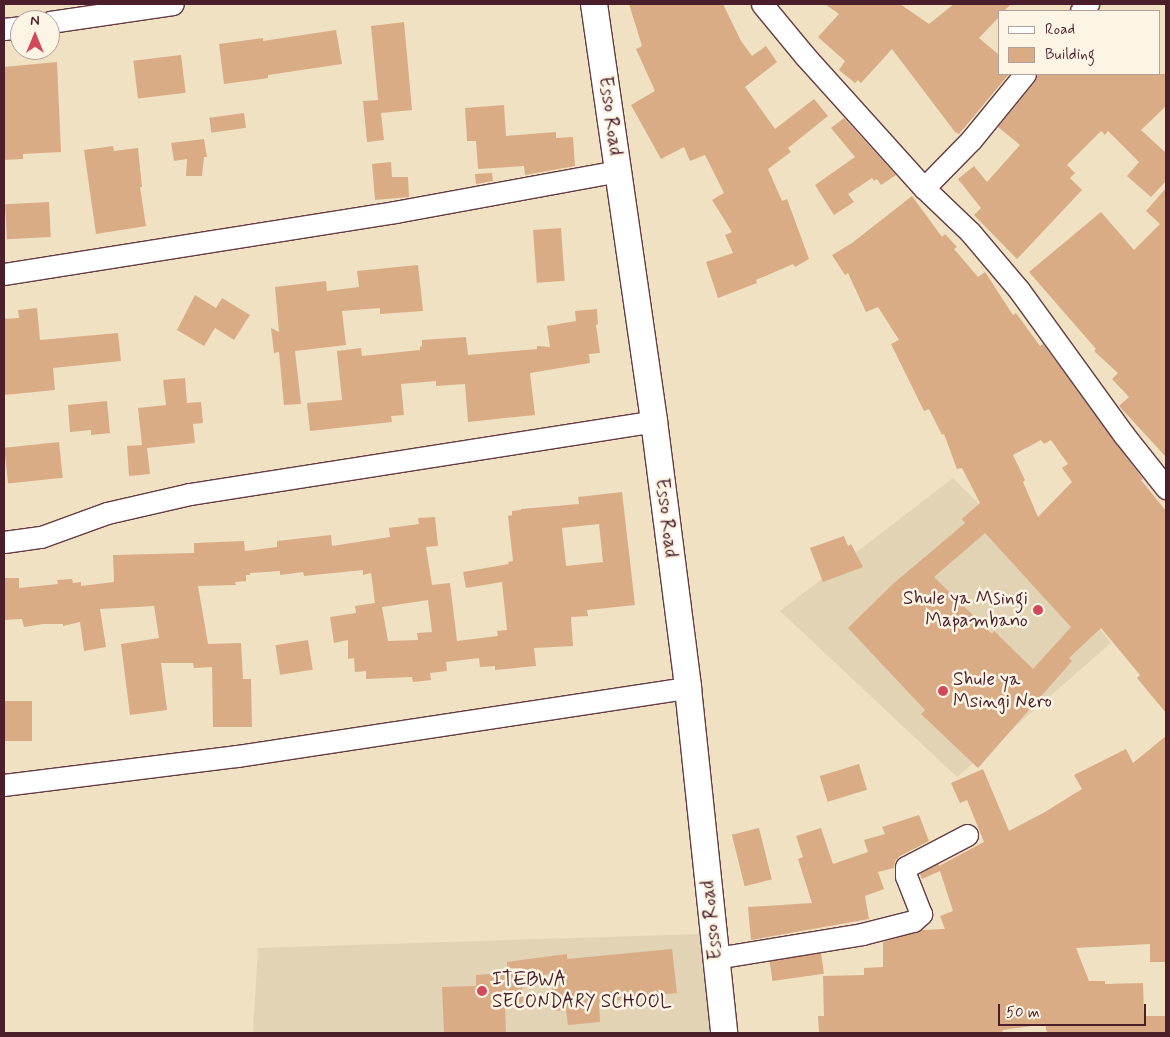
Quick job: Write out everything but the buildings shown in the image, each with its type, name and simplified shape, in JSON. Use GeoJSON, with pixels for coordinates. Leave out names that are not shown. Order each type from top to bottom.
{"type":"FeatureCollection","features":[{"type":"Feature","properties":{"kind":"street"},"geometry":{"type":"LineString","coordinates":[[60,21],[173,4]]}},
{"type":"Feature","properties":{"kind":"street","name":"Esso Road"},"geometry":{"type":"LineString","coordinates":[[594,4],[654,420],[688,688],[724,1033]]}},
{"type":"Feature","properties":{"kind":"street"},"geometry":{"type":"LineString","coordinates":[[762,4],[805,56],[924,188],[970,232],[1019,290],[1124,435],[1166,488]]}},
{"type":"Feature","properties":{"kind":"street"},"geometry":{"type":"LineString","coordinates":[[924,188],[971,140],[1024,75]]}},
{"type":"Feature","properties":{"kind":"street"},"geometry":{"type":"LineString","coordinates":[[4,274],[385,213],[618,171]]}},
{"type":"Feature","properties":{"kind":"street"},"geometry":{"type":"LineString","coordinates":[[4,542],[41,537],[107,513],[190,494],[654,420]]}},
{"type":"Feature","properties":{"kind":"street"},"geometry":{"type":"LineString","coordinates":[[4,785],[237,756],[688,688]]}},
{"type":"Feature","properties":{"kind":"street"},"geometry":{"type":"LineString","coordinates":[[716,958],[862,934],[913,921],[921,914],[906,876],[906,867],[967,835]]}},
{"type":"Feature","properties":{"kind":"shaded area"},"geometry":{"type":"Polygon","coordinates":[[[953,478],[1085,610],[1111,643],[957,777],[780,611],[953,478]]]}},
{"type":"Feature","properties":{"kind":"shaded area","name":"ITEBWA SECONDARY SCHOOL"},"geometry":{"type":"Polygon","coordinates":[[[702,934],[712,1033],[253,1033],[258,948],[702,934]]]}},
{"type":"Feature","properties":{"kind":"place","name":"Shule ya Msingi Mapambano"},"geometry":{"type":"Point","coordinates":[1038,610]}},
{"type":"Feature","properties":{"kind":"place","name":"Shule ya Msingi Nero"},"geometry":{"type":"Point","coordinates":[943,691]}},
{"type":"Feature","properties":{"kind":"place","name":"ITEBWA SECONDARY SCHOOL"},"geometry":{"type":"Point","coordinates":[482,991]}}]}
